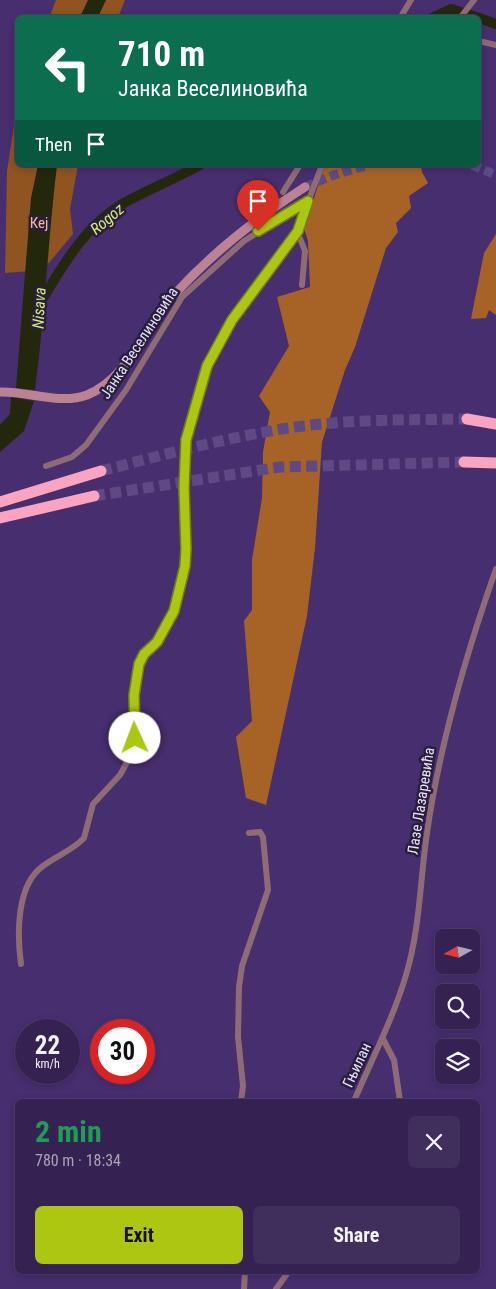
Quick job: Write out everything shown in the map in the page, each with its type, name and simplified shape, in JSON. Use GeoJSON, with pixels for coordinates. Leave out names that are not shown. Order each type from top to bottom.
{"type":"FeatureCollection","features":[{"type":"Feature","properties":{"kind":"highway"},"geometry":{"type":"LineString","coordinates":[[467,420],[496,424]]}},
{"type":"Feature","properties":{"kind":"highway"},"geometry":{"type":"LineString","coordinates":[[464,462],[496,463]]}},
{"type":"Feature","properties":{"kind":"highway"},"geometry":{"type":"LineString","coordinates":[[0,502],[102,471]]}},
{"type":"Feature","properties":{"kind":"highway"},"geometry":{"type":"LineString","coordinates":[[0,518],[94,496]]}},
{"type":"Feature","properties":{"kind":"main road"},"geometry":{"type":"LineString","coordinates":[[0,392],[56,398],[86,395],[108,382],[128,360],[160,311],[184,284],[234,240],[305,187]]}},
{"type":"Feature","properties":{"kind":"street"},"geometry":{"type":"LineString","coordinates":[[402,15],[411,0]]}},
{"type":"Feature","properties":{"kind":"street"},"geometry":{"type":"LineString","coordinates":[[463,15],[472,3]]}},
{"type":"Feature","properties":{"kind":"street"},"geometry":{"type":"LineString","coordinates":[[481,42],[496,45]]}},
{"type":"Feature","properties":{"kind":"street"},"geometry":{"type":"LineString","coordinates":[[283,192],[299,167]]}},
{"type":"Feature","properties":{"kind":"street"},"geometry":{"type":"LineString","coordinates":[[21,964],[19,923],[22,903],[31,879],[41,867],[84,838],[93,804],[120,774],[132,751],[135,738],[134,695],[139,664],[144,654],[157,642],[174,611],[185,566],[184,488],[186,440],[210,359],[232,320],[298,231],[321,167]]}},
{"type":"Feature","properties":{"kind":"street","name":"Јанка Веселиновића"},"geometry":{"type":"LineString","coordinates":[[46,466],[72,457],[86,446],[126,390],[182,297],[244,241],[308,201]]}},
{"type":"Feature","properties":{"kind":"street"},"geometry":{"type":"LineString","coordinates":[[298,231],[305,251],[302,285]]}},
{"type":"Feature","properties":{"kind":"street","name":"Лазе Лазаревића"},"geometry":{"type":"LineString","coordinates":[[383,1039],[404,983],[414,944],[426,834],[444,737],[496,568]]}},
{"type":"Feature","properties":{"kind":"street"},"geometry":{"type":"LineString","coordinates":[[241,1099],[243,1086],[238,1037],[239,987],[242,966],[268,890],[263,837],[260,832],[249,833]]}},
{"type":"Feature","properties":{"kind":"street"},"geometry":{"type":"LineString","coordinates":[[383,1039],[394,1060],[400,1099]]}},
{"type":"Feature","properties":{"kind":"street","name":"Гњилан"},"geometry":{"type":"LineString","coordinates":[[355,1099],[383,1039]]}},
{"type":"Feature","properties":{"kind":"street"},"geometry":{"type":"LineString","coordinates":[[244,1289],[245,1274]]}},
{"type":"Feature","properties":{"kind":"street"},"geometry":{"type":"LineString","coordinates":[[276,1289],[287,1274]]}},
{"type":"Feature","properties":{"kind":"green space"},"geometry":{"type":"Polygon","coordinates":[[[56,0],[125,0],[119,15],[50,15],[56,0]]]}},
{"type":"Feature","properties":{"kind":"green space","name":"Кеј"},"geometry":{"type":"Polygon","coordinates":[[[15,119],[15,167],[78,167],[70,209],[73,234],[43,270],[5,273],[7,171],[15,119]]]}},
{"type":"Feature","properties":{"kind":"shaded area"},"geometry":{"type":"Polygon","coordinates":[[[324,167],[421,167],[428,183],[409,196],[411,208],[396,223],[398,232],[386,248],[355,347],[345,370],[322,442],[315,548],[307,616],[266,805],[246,798],[236,737],[252,721],[244,621],[252,610],[252,560],[262,498],[263,452],[270,412],[259,396],[289,346],[277,297],[310,287],[308,241],[304,228],[324,167]]]}},
{"type":"Feature","properties":{"kind":"shaded area"},"geometry":{"type":"Polygon","coordinates":[[[496,234],[496,315],[489,310],[486,318],[471,319],[484,253],[496,234]]]}},
{"type":"Feature","properties":{"kind":"water"},"geometry":{"type":"Polygon","coordinates":[[[88,0],[106,0],[99,15],[81,15],[88,0]]]}},
{"type":"Feature","properties":{"kind":"water","name":"Nisava"},"geometry":{"type":"Polygon","coordinates":[[[38,167],[57,167],[35,390],[16,388],[31,198],[38,167]]]}},
{"type":"Feature","properties":{"kind":"water"},"geometry":{"type":"Polygon","coordinates":[[[11,397],[34,401],[24,431],[0,452],[0,425],[10,414],[11,397]]]}},
{"type":"Feature","properties":{"kind":"waterway","name":"Rogoz"},"geometry":{"type":"LineString","coordinates":[[438,15],[451,9],[470,15]]}},
{"type":"Feature","properties":{"kind":"waterway","name":"Rogoz"},"geometry":{"type":"LineString","coordinates":[[481,19],[496,24]]}},
{"type":"Feature","properties":{"kind":"waterway","name":"Rogoz"},"geometry":{"type":"LineString","coordinates":[[40,303],[75,249],[108,213],[122,204],[196,167]]}},
{"type":"Feature","properties":{"kind":"tunnel"},"geometry":{"type":"LineString","coordinates":[[305,187],[334,175],[362,167]]}},
{"type":"Feature","properties":{"kind":"tunnel"},"geometry":{"type":"LineString","coordinates":[[477,167],[496,175]]}},
{"type":"Feature","properties":{"kind":"tunnel"},"geometry":{"type":"LineString","coordinates":[[101,471],[210,443],[299,426],[371,421],[467,419]]}},
{"type":"Feature","properties":{"kind":"tunnel"},"geometry":{"type":"LineString","coordinates":[[94,496],[280,467],[464,462]]}},
{"type":"Feature","properties":{"kind":"route"},"geometry":{"type":"LineString","coordinates":[[135,738],[134,695],[139,664],[144,654],[157,642],[174,611],[185,566],[184,465],[186,440],[207,366],[232,320],[298,231],[308,201],[258,231]]}}]}
